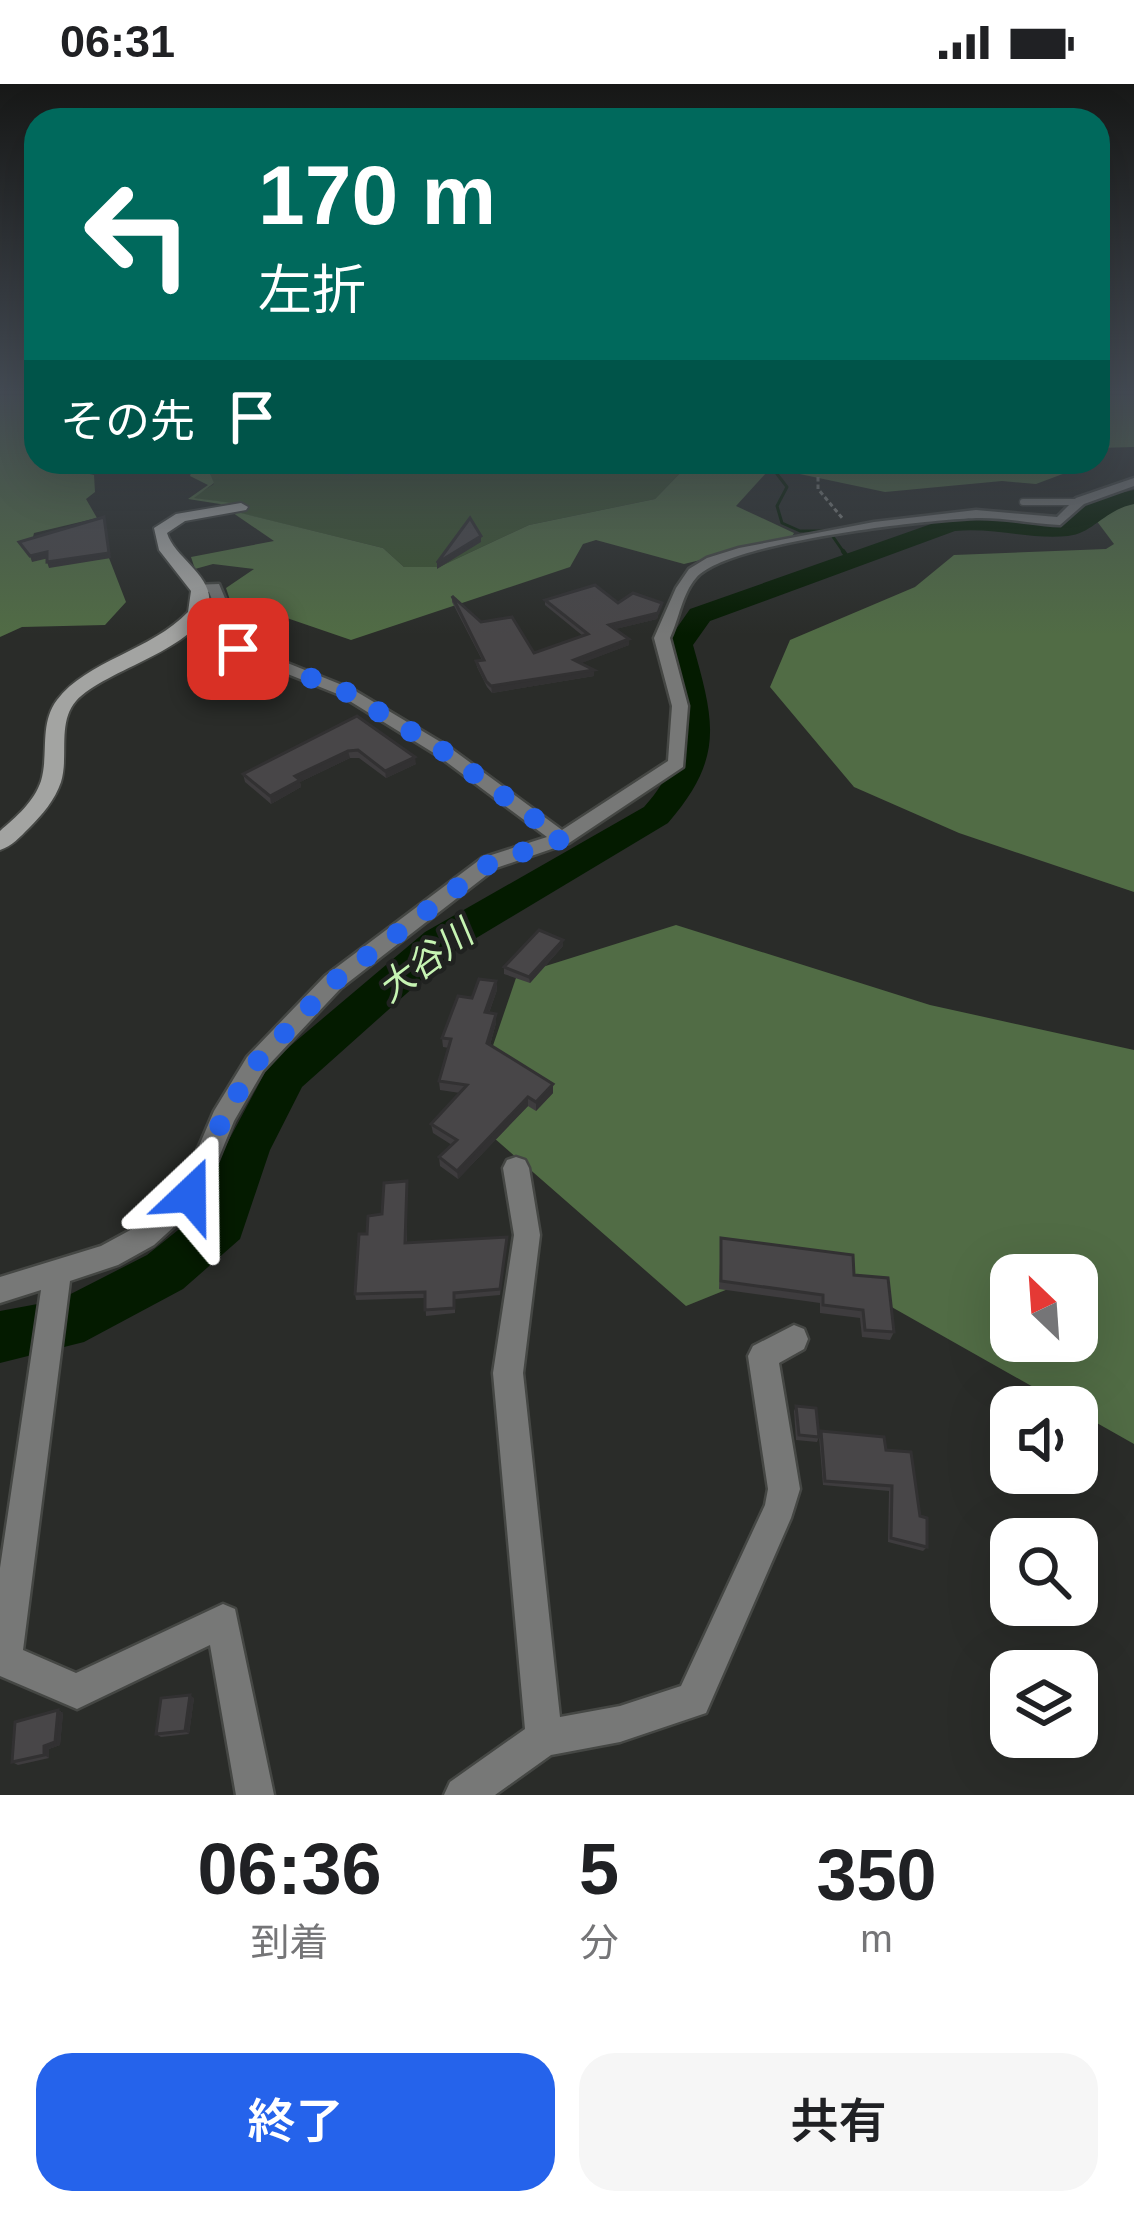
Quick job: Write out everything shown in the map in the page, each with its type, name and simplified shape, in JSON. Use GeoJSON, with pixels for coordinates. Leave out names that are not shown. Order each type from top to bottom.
{"type":"FeatureCollection","features":[{"type":"Feature","properties":{"kind":"street"},"geometry":{"type":"LineString","coordinates":[[0,1290],[57,1283],[145,1236],[190,1195],[223,1118],[255,1064],[333,982],[478,871],[562,839],[677,763],[680,706],[662,638],[674,619],[676,599],[697,568],[847,530],[976,514],[1060,521],[1079,502],[1134,482]]}},
{"type":"Feature","properties":{"kind":"street"},"geometry":{"type":"LineString","coordinates":[[0,843],[26,818],[52,781],[55,719],[70,696],[183,628],[198,609],[197,588],[160,542],[159,531],[196,512],[242,507]]}},
{"type":"Feature","properties":{"kind":"street"},"geometry":{"type":"LineString","coordinates":[[197,588],[214,587],[238,649],[346,692],[443,751],[562,839]]}},
{"type":"Feature","properties":{"kind":"street"},"geometry":{"type":"LineString","coordinates":[[516,1168],[527,1234],[508,1373],[544,1738]]}},
{"type":"Feature","properties":{"kind":"street"},"geometry":{"type":"LineString","coordinates":[[57,1283],[4,1660],[77,1690],[223,1622],[255,1795]]}},
{"type":"Feature","properties":{"kind":"street"},"geometry":{"type":"LineString","coordinates":[[463,1795],[544,1738],[620,1724],[693,1700],[780,1507],[784,1489],[763,1356],[794,1339]]}},
{"type":"Feature","properties":{"kind":"lane"},"geometry":{"type":"LineString","coordinates":[[1023,502],[1079,502]]}},
{"type":"Feature","properties":{"kind":"path"},"geometry":{"type":"LineString","coordinates":[[818,475],[818,489],[847,530]]}},
{"type":"Feature","properties":{"kind":"green space"},"geometry":{"type":"Polygon","coordinates":[[[0,475],[94,475],[95,492],[86,499],[97,518],[34,533],[29,553],[109,558],[126,602],[105,625],[22,627],[0,637],[0,475]]]}},
{"type":"Feature","properties":{"kind":"green space"},"geometry":{"type":"Polygon","coordinates":[[[210,475],[679,475],[655,499],[529,525],[439,567],[404,567],[383,548],[231,511],[239,504],[192,498],[214,484],[210,475]]]}},
{"type":"Feature","properties":{"kind":"green space"},"geometry":{"type":"Polygon","coordinates":[[[211,475],[214,483],[194,498],[241,504],[233,511],[383,548],[404,567],[439,567],[529,525],[655,499],[679,475],[764,475],[736,506],[794,533],[791,538],[684,564],[596,540],[583,544],[570,567],[351,640],[281,616],[239,627],[226,588],[254,569],[213,564],[195,569],[191,557],[274,541],[220,504],[188,499],[208,485],[190,476],[211,475]]]}},
{"type":"Feature","properties":{"kind":"green space"},"geometry":{"type":"Polygon","coordinates":[[[804,475],[1060,475],[1036,484],[1002,481],[885,492],[804,475]]]}},
{"type":"Feature","properties":{"kind":"green space"},"geometry":{"type":"Polygon","coordinates":[[[1134,500],[1134,892],[959,833],[854,787],[770,687],[790,640],[915,587],[954,555],[1106,549],[1114,544],[1096,520],[1111,504],[1134,500]]]}},
{"type":"Feature","properties":{"kind":"green space"},"geometry":{"type":"Polygon","coordinates":[[[676,925],[930,1005],[1134,1050],[1134,1444],[1098,1424],[1098,1386],[1031,1386],[805,1258],[686,1306],[469,1116],[517,975],[676,925]]]}},
{"type":"Feature","properties":{"kind":"building"},"geometry":{"type":"Polygon","coordinates":[[[104,517],[109,553],[47,562],[47,552],[30,556],[19,542],[104,517]]]}},
{"type":"Feature","properties":{"kind":"building"},"geometry":{"type":"Polygon","coordinates":[[[470,518],[481,536],[437,563],[470,518]]]}},
{"type":"Feature","properties":{"kind":"building"},"geometry":{"type":"Polygon","coordinates":[[[595,585],[618,603],[633,593],[662,603],[658,613],[609,625],[629,639],[574,660],[594,670],[491,686],[486,681],[476,661],[484,660],[452,596],[481,622],[512,617],[534,653],[588,634],[545,600],[595,585]]]}},
{"type":"Feature","properties":{"kind":"building"},"geometry":{"type":"Polygon","coordinates":[[[357,716],[415,757],[385,771],[358,750],[348,751],[295,776],[300,780],[270,796],[243,774],[357,716]]]}},
{"type":"Feature","properties":{"kind":"building"},"geometry":{"type":"Polygon","coordinates":[[[539,930],[563,940],[529,977],[504,967],[539,930]]]}},
{"type":"Feature","properties":{"kind":"building"},"geometry":{"type":"Polygon","coordinates":[[[479,979],[496,981],[485,1012],[496,1014],[487,1043],[553,1084],[536,1102],[528,1097],[457,1171],[439,1157],[457,1140],[431,1124],[467,1085],[439,1081],[451,1039],[442,1038],[458,996],[472,998],[479,979]]]}},
{"type":"Feature","properties":{"kind":"building"},"geometry":{"type":"Polygon","coordinates":[[[407,1181],[405,1243],[507,1237],[500,1289],[454,1293],[454,1308],[425,1310],[425,1292],[355,1294],[359,1234],[367,1234],[368,1216],[382,1214],[384,1183],[407,1181]]]}},
{"type":"Feature","properties":{"kind":"building"},"geometry":{"type":"Polygon","coordinates":[[[721,1238],[853,1255],[854,1275],[888,1278],[894,1332],[865,1330],[863,1310],[823,1305],[823,1295],[721,1281],[721,1238]]]}},
{"type":"Feature","properties":{"kind":"building"},"geometry":{"type":"Polygon","coordinates":[[[796,1406],[816,1408],[819,1437],[799,1435],[796,1406]]]}},
{"type":"Feature","properties":{"kind":"building"},"geometry":{"type":"Polygon","coordinates":[[[821,1431],[884,1437],[886,1450],[911,1452],[920,1516],[927,1518],[927,1547],[891,1538],[892,1486],[825,1481],[821,1431]]]}},
{"type":"Feature","properties":{"kind":"building"},"geometry":{"type":"Polygon","coordinates":[[[190,1695],[185,1731],[156,1734],[161,1698],[190,1695]]]}},
{"type":"Feature","properties":{"kind":"building"},"geometry":{"type":"Polygon","coordinates":[[[58,1710],[55,1742],[44,1746],[44,1755],[12,1762],[15,1722],[58,1710]]]}},
{"type":"Feature","properties":{"kind":"waterway"},"geometry":{"type":"LineString","coordinates":[[778,475],[787,487],[777,506],[782,523],[800,531],[829,531],[845,554]]}},
{"type":"Feature","properties":{"kind":"waterway","name":"大谷川"},"geometry":{"type":"LineString","coordinates":[[0,1337],[65,1324],[165,1272],[223,1223],[247,1149],[286,1075],[439,942],[656,815],[675,794],[694,754],[696,715],[679,645],[700,615],[951,524],[989,520],[1067,529],[1082,524],[1101,504],[1134,497]]}},
{"type":"Feature","properties":{"kind":"waterway"},"geometry":{"type":"LineString","coordinates":[[843,551],[852,564]]}},
{"type":"Feature","properties":{"kind":"route"},"geometry":{"type":"LineString","coordinates":[[190,1195],[223,1118],[255,1064],[333,982],[490,863],[562,839],[443,751],[346,692],[238,649]]}}]}
